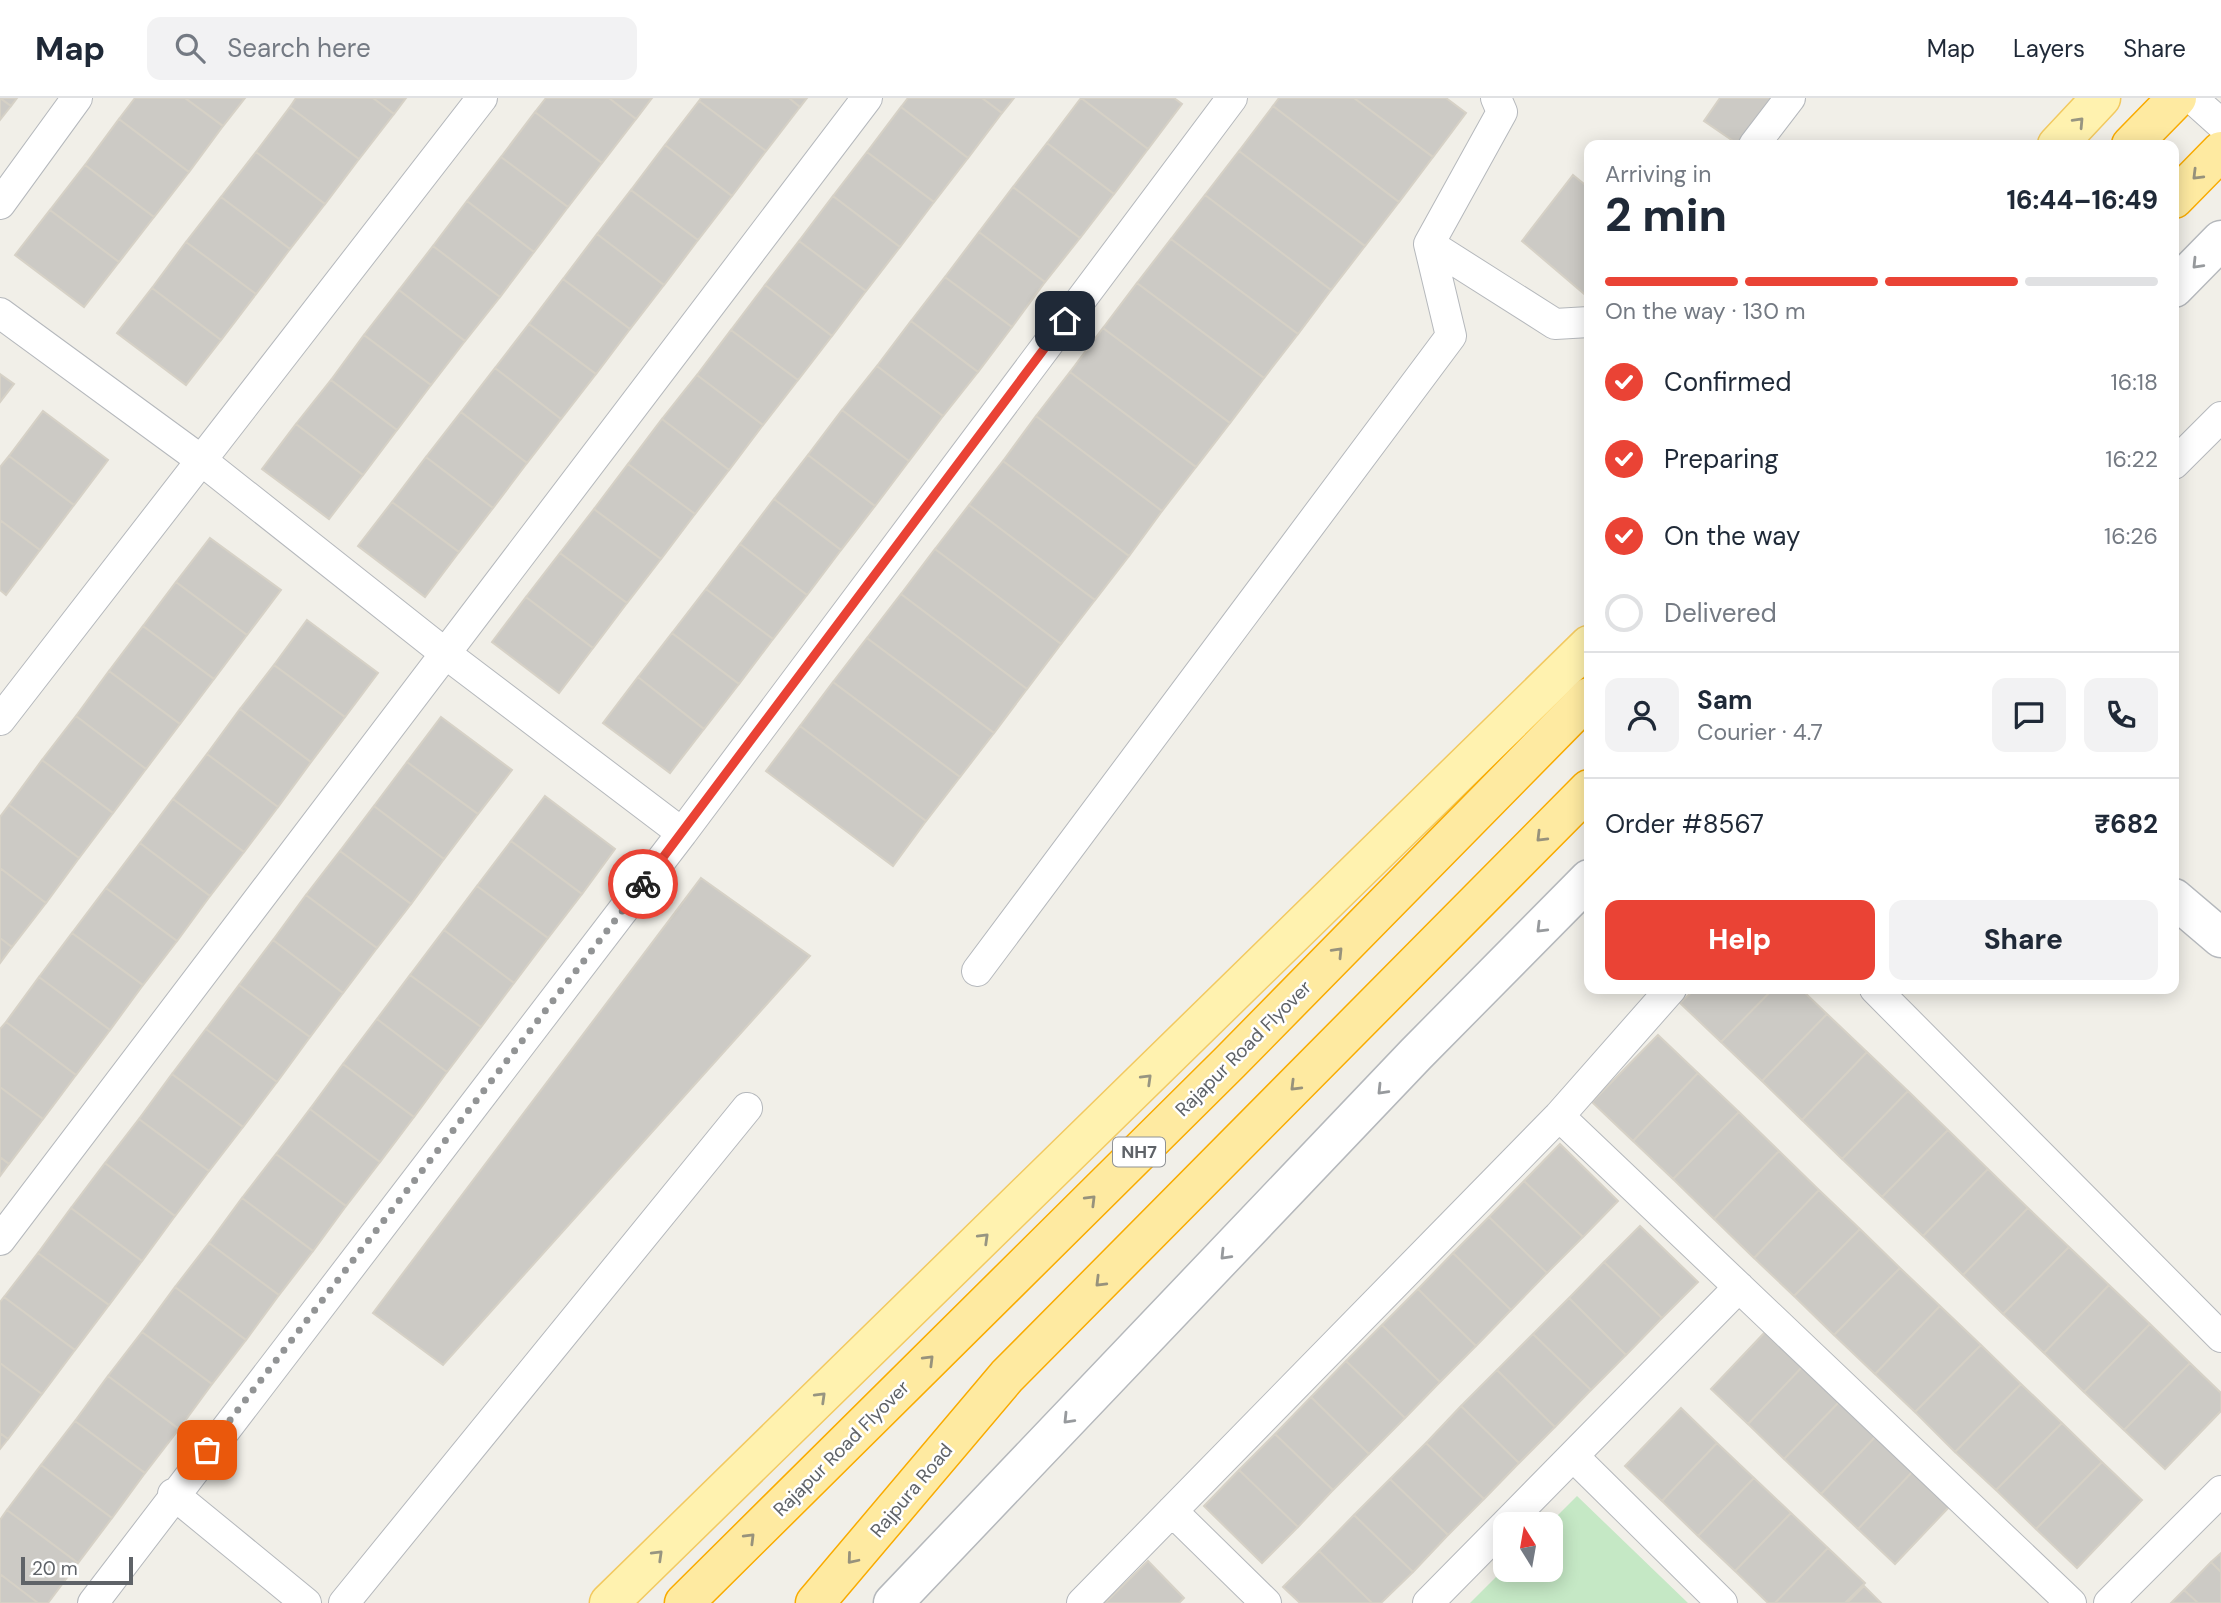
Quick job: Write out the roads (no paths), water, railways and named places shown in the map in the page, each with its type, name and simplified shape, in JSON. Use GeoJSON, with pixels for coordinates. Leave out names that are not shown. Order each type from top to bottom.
{"type":"FeatureCollection","features":[{"type":"Feature","properties":{"kind":"highway"},"geometry":{"type":"LineString","coordinates":[[2136,140],[2177,98]]}},
{"type":"Feature","properties":{"kind":"highway"},"geometry":{"type":"LineString","coordinates":[[2179,194],[2221,151]]}},
{"type":"Feature","properties":{"kind":"highway","name":"Rajapur Road Flyover"},"geometry":{"type":"LineString","coordinates":[[684,1603],[1230,1062],[1584,701]]}},
{"type":"Feature","properties":{"kind":"highway","name":"Rajpura Road"},"geometry":{"type":"LineString","coordinates":[[815,1603],[1007,1376],[1584,794]]}},
{"type":"Feature","properties":{"kind":"main road"},"geometry":{"type":"LineString","coordinates":[[2062,140],[2101,98]]}},
{"type":"Feature","properties":{"kind":"main road"},"geometry":{"type":"LineString","coordinates":[[609,1603],[1584,650]]}},
{"type":"Feature","properties":{"kind":"street"},"geometry":{"type":"LineString","coordinates":[[0,204],[77,98]]}},
{"type":"Feature","properties":{"kind":"street"},"geometry":{"type":"LineString","coordinates":[[0,720],[482,98]]}},
{"type":"Feature","properties":{"kind":"street"},"geometry":{"type":"LineString","coordinates":[[0,1240],[867,98]]}},
{"type":"Feature","properties":{"kind":"street"},"geometry":{"type":"LineString","coordinates":[[93,1603],[173,1494],[682,833],[1232,98]]}},
{"type":"Feature","properties":{"kind":"street"},"geometry":{"type":"LineString","coordinates":[[977,971],[1451,336],[1429,244],[1502,112],[1496,98]]}},
{"type":"Feature","properties":{"kind":"street"},"geometry":{"type":"LineString","coordinates":[[1759,140],[1790,98]]}},
{"type":"Feature","properties":{"kind":"street"},"geometry":{"type":"LineString","coordinates":[[2192,98],[2221,124]]}},
{"type":"Feature","properties":{"kind":"street"},"geometry":{"type":"LineString","coordinates":[[2179,283],[2221,240]]}},
{"type":"Feature","properties":{"kind":"street"},"geometry":{"type":"LineString","coordinates":[[1429,244],[1556,324],[1584,322]]}},
{"type":"Feature","properties":{"kind":"street"},"geometry":{"type":"LineString","coordinates":[[0,313],[201,460],[446,654],[682,833]]}},
{"type":"Feature","properties":{"kind":"street"},"geometry":{"type":"LineString","coordinates":[[2179,459],[2221,417]]}},
{"type":"Feature","properties":{"kind":"street"},"geometry":{"type":"LineString","coordinates":[[893,1603],[1416,1054],[1584,884]]}},
{"type":"Feature","properties":{"kind":"street"},"geometry":{"type":"LineString","coordinates":[[2179,902],[2221,938]]}},
{"type":"Feature","properties":{"kind":"street"},"geometry":{"type":"LineString","coordinates":[[1082,1603],[1559,1116],[1667,994]]}},
{"type":"Feature","properties":{"kind":"street"},"geometry":{"type":"LineString","coordinates":[[1880,994],[2221,1337]]}},
{"type":"Feature","properties":{"kind":"street"},"geometry":{"type":"LineString","coordinates":[[344,1603],[747,1108]]}},
{"type":"Feature","properties":{"kind":"street"},"geometry":{"type":"LineString","coordinates":[[1559,1116],[2071,1603]]}},
{"type":"Feature","properties":{"kind":"street"},"geometry":{"type":"LineString","coordinates":[[1519,1512],[1739,1287]]}},
{"type":"Feature","properties":{"kind":"street"},"geometry":{"type":"LineString","coordinates":[[1573,1456],[1722,1603]]}},
{"type":"Feature","properties":{"kind":"street"},"geometry":{"type":"LineString","coordinates":[[2109,1603],[2221,1491]]}},
{"type":"Feature","properties":{"kind":"street"},"geometry":{"type":"LineString","coordinates":[[173,1494],[306,1603]]}},
{"type":"Feature","properties":{"kind":"street"},"geometry":{"type":"LineString","coordinates":[[1172,1511],[1266,1603]]}},
{"type":"Feature","properties":{"kind":"street"},"geometry":{"type":"LineString","coordinates":[[1429,1603],[1493,1538]]}}]}
